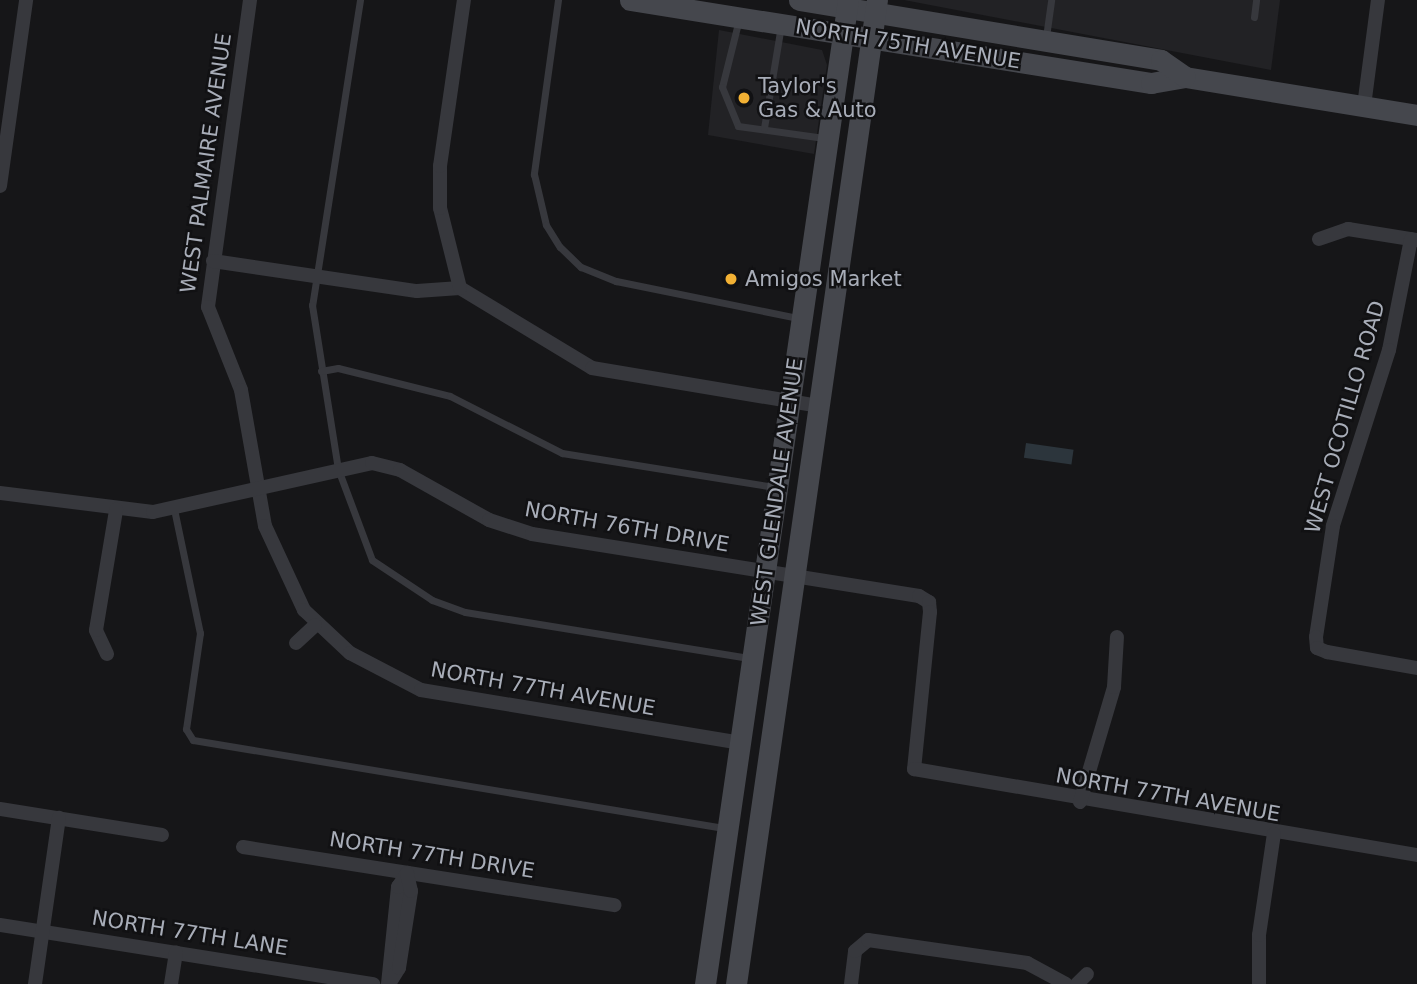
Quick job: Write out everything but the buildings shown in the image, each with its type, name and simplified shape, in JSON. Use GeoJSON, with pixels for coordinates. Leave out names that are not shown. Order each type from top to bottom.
{"type":"FeatureCollection","features":[{"type":"Feature","properties":{"kind":"main road","name":"NORTH 75TH AVENUE"},"geometry":{"type":"LineString","coordinates":[[631,0],[1151,83],[1185,77],[1417,115]]}},
{"type":"Feature","properties":{"kind":"main road","name":"NORTH 75TH AVENUE"},"geometry":{"type":"LineString","coordinates":[[799,0],[876,7],[1045,42],[1161,60],[1185,77]]}},
{"type":"Feature","properties":{"kind":"main road","name":"WEST GLENDALE AVENUE"},"geometry":{"type":"LineString","coordinates":[[705,984],[847,4]]}},
{"type":"Feature","properties":{"kind":"main road","name":"WEST GLENDALE AVENUE"},"geometry":{"type":"LineString","coordinates":[[736,984],[876,7]]}},
{"type":"Feature","properties":{"kind":"street"},"geometry":{"type":"LineString","coordinates":[[0,186],[26,0]]}},
{"type":"Feature","properties":{"kind":"street","name":"WEST PALMAIRE AVENUE"},"geometry":{"type":"LineString","coordinates":[[250,0],[208,307],[241,390],[256,491]]}},
{"type":"Feature","properties":{"kind":"street"},"geometry":{"type":"LineString","coordinates":[[460,288],[440,187],[464,0]]}},
{"type":"Feature","properties":{"kind":"street"},"geometry":{"type":"LineString","coordinates":[[1364,106],[1378,0]]}},
{"type":"Feature","properties":{"kind":"street"},"geometry":{"type":"LineString","coordinates":[[1320,239],[1348,229],[1414,240]]}},
{"type":"Feature","properties":{"kind":"street","name":"WEST OCOTILLO ROAD"},"geometry":{"type":"LineString","coordinates":[[1414,240],[1389,350],[1333,526],[1317,648],[1417,668]]}},
{"type":"Feature","properties":{"kind":"street"},"geometry":{"type":"LineString","coordinates":[[213,261],[417,291],[460,288],[592,368],[820,405]]}},
{"type":"Feature","properties":{"kind":"street","name":"NORTH 76TH DRIVE"},"geometry":{"type":"LineString","coordinates":[[0,493],[116,510],[174,509],[338,469],[393,467],[489,520],[533,534],[929,602],[914,769]]}},
{"type":"Feature","properties":{"kind":"street","name":"NORTH 77TH AVENUE"},"geometry":{"type":"LineString","coordinates":[[256,491],[277,559],[315,625],[385,675],[442,696],[740,743]]}},
{"type":"Feature","properties":{"kind":"street"},"geometry":{"type":"LineString","coordinates":[[107,653],[96,630],[116,510]]}},
{"type":"Feature","properties":{"kind":"street"},"geometry":{"type":"LineString","coordinates":[[296,643],[315,625]]}},
{"type":"Feature","properties":{"kind":"street"},"geometry":{"type":"LineString","coordinates":[[1080,802],[1114,687],[1117,637]]}},
{"type":"Feature","properties":{"kind":"street","name":"NORTH 77TH AVENUE"},"geometry":{"type":"LineString","coordinates":[[914,769],[1080,802],[1417,855]]}},
{"type":"Feature","properties":{"kind":"street"},"geometry":{"type":"LineString","coordinates":[[0,809],[162,835]]}},
{"type":"Feature","properties":{"kind":"street"},"geometry":{"type":"LineString","coordinates":[[35,984],[59,818]]}},
{"type":"Feature","properties":{"kind":"street"},"geometry":{"type":"LineString","coordinates":[[1259,984],[1259,935],[1274,834]]}},
{"type":"Feature","properties":{"kind":"street","name":"NORTH 77TH DRIVE"},"geometry":{"type":"LineString","coordinates":[[243,847],[614,905]]}},
{"type":"Feature","properties":{"kind":"street"},"geometry":{"type":"LineString","coordinates":[[388,984],[398,887],[407,873]]}},
{"type":"Feature","properties":{"kind":"street","name":"NORTH 77TH LANE"},"geometry":{"type":"LineString","coordinates":[[0,925],[373,984]]}},
{"type":"Feature","properties":{"kind":"street"},"geometry":{"type":"LineString","coordinates":[[850,984],[860,941],[1027,962],[1066,984]]}},
{"type":"Feature","properties":{"kind":"street"},"geometry":{"type":"LineString","coordinates":[[171,984],[176,952]]}},
{"type":"Feature","properties":{"kind":"lane"},"geometry":{"type":"LineString","coordinates":[[360,0],[316,276],[313,329],[338,469],[372,560],[432,600],[465,612],[752,658]]}},
{"type":"Feature","properties":{"kind":"lane"},"geometry":{"type":"LineString","coordinates":[[558,0],[534,174],[546,225],[560,247],[581,267],[616,281],[802,318]]}},
{"type":"Feature","properties":{"kind":"lane"},"geometry":{"type":"LineString","coordinates":[[1045,42],[1051,0]]}},
{"type":"Feature","properties":{"kind":"lane"},"geometry":{"type":"LineString","coordinates":[[1254,17],[1256,0]]}},
{"type":"Feature","properties":{"kind":"lane"},"geometry":{"type":"LineString","coordinates":[[739,17],[722,93],[738,126],[828,139]]}},
{"type":"Feature","properties":{"kind":"lane"},"geometry":{"type":"LineString","coordinates":[[764,128],[781,24]]}},
{"type":"Feature","properties":{"kind":"lane"},"geometry":{"type":"LineString","coordinates":[[321,371],[338,368],[450,396],[562,453],[778,487]]}},
{"type":"Feature","properties":{"kind":"lane"},"geometry":{"type":"LineString","coordinates":[[174,509],[201,633],[186,729],[193,740],[728,829]]}},
{"type":"Feature","properties":{"kind":"shaded area"},"geometry":{"type":"Polygon","coordinates":[[[904,0],[1280,0],[1271,70],[904,0]]]}},
{"type":"Feature","properties":{"kind":"shaded area"},"geometry":{"type":"Polygon","coordinates":[[[719,30],[822,50],[827,65],[814,154],[708,135],[719,30]]]}},
{"type":"Feature","properties":{"kind":"shaded area"},"geometry":{"type":"Polygon","coordinates":[[[1026,443],[1074,450],[1071,465],[1024,458],[1026,443]]]}},
{"type":"Feature","properties":{"kind":"place","name":"Taylor's Gas & Auto"},"geometry":{"type":"Point","coordinates":[744,98]}},
{"type":"Feature","properties":{"kind":"place","name":"Amigos Market"},"geometry":{"type":"Point","coordinates":[731,279]}}]}
